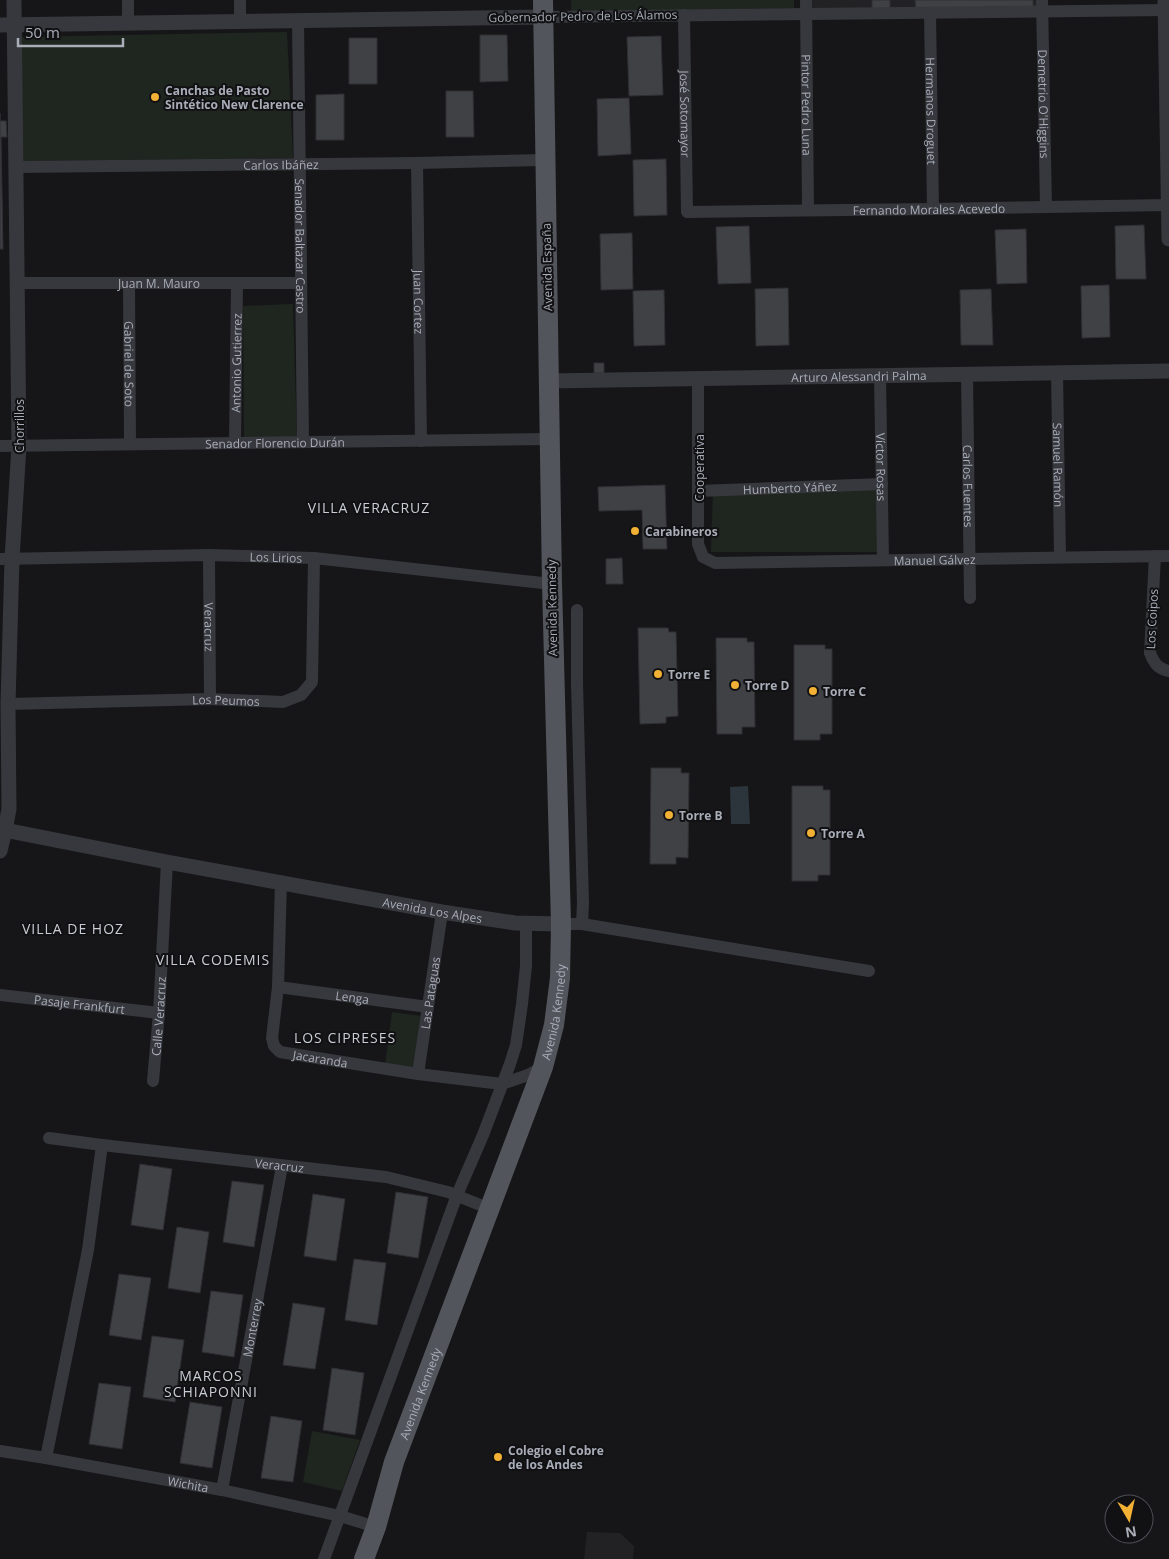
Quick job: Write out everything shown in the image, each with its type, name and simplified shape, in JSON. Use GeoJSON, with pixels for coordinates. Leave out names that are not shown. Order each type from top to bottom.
{"type":"FeatureCollection","features":[{"type":"Feature","properties":{"kind":"main road","name":"Avenida España"},"geometry":{"type":"LineString","coordinates":[[543,8],[552,535]]}},
{"type":"Feature","properties":{"kind":"main road","name":"Avenida Kennedy"},"geometry":{"type":"LineString","coordinates":[[351,1559],[370,1525],[394,1462],[544,1067],[554,1025],[560,978],[561,924],[552,535]]}},
{"type":"Feature","properties":{"kind":"main road","name":"Avenida Kennedy"},"geometry":{"type":"LineString","coordinates":[[364,1559],[370,1525]]}},
{"type":"Feature","properties":{"kind":"street","name":"Chorrillos"},"geometry":{"type":"LineString","coordinates":[[0,851],[8,813],[9,790],[6,559],[19,446],[16,167],[7,25],[14,0]]}},
{"type":"Feature","properties":{"kind":"street"},"geometry":{"type":"LineString","coordinates":[[128,0],[128,23]]}},
{"type":"Feature","properties":{"kind":"street"},"geometry":{"type":"LineString","coordinates":[[240,0],[240,22]]}},
{"type":"Feature","properties":{"kind":"street","name":"Pintor Pedro Luna"},"geometry":{"type":"LineString","coordinates":[[806,0],[808,210]]}},
{"type":"Feature","properties":{"kind":"street","name":"Gobernador Pedro de Los Álamos"},"geometry":{"type":"LineString","coordinates":[[7,25],[240,22],[543,8],[684,15],[930,12],[1042,6],[1165,5]]}},
{"type":"Feature","properties":{"kind":"street"},"geometry":{"type":"LineString","coordinates":[[1165,5],[1169,239]]}},
{"type":"Feature","properties":{"kind":"street","name":"Demetrio O'Higgins"},"geometry":{"type":"LineString","coordinates":[[1042,6],[1046,207]]}},
{"type":"Feature","properties":{"kind":"street","name":"Hermanos Droguet"},"geometry":{"type":"LineString","coordinates":[[930,12],[933,209]]}},
{"type":"Feature","properties":{"kind":"street","name":"José Sotomayor"},"geometry":{"type":"LineString","coordinates":[[684,15],[687,212]]}},
{"type":"Feature","properties":{"kind":"street","name":"Senador Baltazar Castro"},"geometry":{"type":"LineString","coordinates":[[298,20],[303,442]]}},
{"type":"Feature","properties":{"kind":"street","name":"Carlos Ibáñez"},"geometry":{"type":"LineString","coordinates":[[16,167],[545,160]]}},
{"type":"Feature","properties":{"kind":"street","name":"Juan Cortez"},"geometry":{"type":"LineString","coordinates":[[417,163],[421,441]]}},
{"type":"Feature","properties":{"kind":"street","name":"Fernando Morales Acevedo"},"geometry":{"type":"LineString","coordinates":[[687,212],[1169,205]]}},
{"type":"Feature","properties":{"kind":"street","name":"Juan M. Mauro"},"geometry":{"type":"LineString","coordinates":[[18,283],[301,283]]}},
{"type":"Feature","properties":{"kind":"street","name":"Gabriel de Soto"},"geometry":{"type":"LineString","coordinates":[[129,283],[130,444]]}},
{"type":"Feature","properties":{"kind":"street","name":"Antonio Gutierrez"},"geometry":{"type":"LineString","coordinates":[[235,443],[237,283]]}},
{"type":"Feature","properties":{"kind":"street","name":"Arturo Alessandri Palma"},"geometry":{"type":"LineString","coordinates":[[549,381],[1169,371]]}},
{"type":"Feature","properties":{"kind":"street","name":"Samuel Ramón"},"geometry":{"type":"LineString","coordinates":[[1057,373],[1060,557]]}},
{"type":"Feature","properties":{"kind":"street","name":"Carlos Fuentes"},"geometry":{"type":"LineString","coordinates":[[967,374],[970,598]]}},
{"type":"Feature","properties":{"kind":"street","name":"Víctor Rosas"},"geometry":{"type":"LineString","coordinates":[[880,376],[883,560]]}},
{"type":"Feature","properties":{"kind":"street","name":"Cooperativa"},"geometry":{"type":"LineString","coordinates":[[698,378],[698,544],[702,557]]}},
{"type":"Feature","properties":{"kind":"street","name":"Senador Florencio Durán"},"geometry":{"type":"LineString","coordinates":[[0,446],[550,439]]}},
{"type":"Feature","properties":{"kind":"street","name":"Humberto Yáñez"},"geometry":{"type":"LineString","coordinates":[[699,490],[882,484]]}},
{"type":"Feature","properties":{"kind":"street","name":"Los Lirios"},"geometry":{"type":"LineString","coordinates":[[6,559],[209,555],[314,558],[552,584]]}},
{"type":"Feature","properties":{"kind":"street","name":"Veracruz"},"geometry":{"type":"LineString","coordinates":[[209,555],[210,699]]}},
{"type":"Feature","properties":{"kind":"street","name":"Los Coipos"},"geometry":{"type":"LineString","coordinates":[[1156,556],[1150,653],[1154,664],[1163,670],[1169,671]]}},
{"type":"Feature","properties":{"kind":"street","name":"Manuel Gálvez"},"geometry":{"type":"LineString","coordinates":[[702,557],[715,563],[1169,556]]}},
{"type":"Feature","properties":{"kind":"street","name":"Los Peumos"},"geometry":{"type":"LineString","coordinates":[[8,704],[210,699],[283,702],[301,695],[312,682],[314,558]]}},
{"type":"Feature","properties":{"kind":"street","name":"Avenida Kennedy"},"geometry":{"type":"LineString","coordinates":[[577,610],[578,730],[584,903],[582,924]]}},
{"type":"Feature","properties":{"kind":"street"},"geometry":{"type":"LineString","coordinates":[[556,731],[578,730]]}},
{"type":"Feature","properties":{"kind":"street"},"geometry":{"type":"LineString","coordinates":[[556,756],[579,756]]}},
{"type":"Feature","properties":{"kind":"street","name":"Avenida Los Alpes"},"geometry":{"type":"LineString","coordinates":[[3,830],[442,912],[526,924],[582,924],[869,971]]}},
{"type":"Feature","properties":{"kind":"street","name":"Calle Veracruz"},"geometry":{"type":"LineString","coordinates":[[153,1081],[168,862]]}},
{"type":"Feature","properties":{"kind":"street","name":"Jacaranda"},"geometry":{"type":"LineString","coordinates":[[281,882],[278,987],[272,1038],[274,1046],[280,1052],[418,1074],[502,1084]]}},
{"type":"Feature","properties":{"kind":"street","name":"Las Pataguas"},"geometry":{"type":"LineString","coordinates":[[418,1074],[442,912]]}},
{"type":"Feature","properties":{"kind":"street"},"geometry":{"type":"LineString","coordinates":[[324,1559],[457,1195],[483,1135],[516,1045],[526,966],[526,924]]}},
{"type":"Feature","properties":{"kind":"street","name":"Lenga"},"geometry":{"type":"LineString","coordinates":[[278,987],[428,1007]]}},
{"type":"Feature","properties":{"kind":"street","name":"Pasaje Frankfurt"},"geometry":{"type":"LineString","coordinates":[[0,995],[159,1013]]}},
{"type":"Feature","properties":{"kind":"street"},"geometry":{"type":"LineString","coordinates":[[502,1084],[544,1067]]}},
{"type":"Feature","properties":{"kind":"street","name":"Veracruz"},"geometry":{"type":"LineString","coordinates":[[50,1138],[386,1177],[457,1195],[490,1209]]}},
{"type":"Feature","properties":{"kind":"street"},"geometry":{"type":"LineString","coordinates":[[46,1458],[88,1250],[102,1145]]}},
{"type":"Feature","properties":{"kind":"street","name":"Monterrey"},"geometry":{"type":"LineString","coordinates":[[222,1490],[282,1166]]}},
{"type":"Feature","properties":{"kind":"street","name":"Wichita"},"geometry":{"type":"LineString","coordinates":[[0,1451],[222,1490],[340,1516],[370,1525]]}},
{"type":"Feature","properties":{"kind":"shaded area"},"geometry":{"type":"Polygon","coordinates":[[[571,0],[794,0],[794,8],[571,12],[571,0]]]}},
{"type":"Feature","properties":{"kind":"shaded area"},"geometry":{"type":"Polygon","coordinates":[[[812,0],[1039,0],[1039,8],[812,10],[812,0]]]}},
{"type":"Feature","properties":{"kind":"shaded area","name":"Canchas de Pasto Sintético New Clarence"},"geometry":{"type":"Polygon","coordinates":[[[287,32],[293,158],[21,161],[20,37],[287,32]]]}},
{"type":"Feature","properties":{"kind":"shaded area"},"geometry":{"type":"Polygon","coordinates":[[[293,304],[297,440],[244,438],[243,306],[293,304]]]}},
{"type":"Feature","properties":{"kind":"shaded area"},"geometry":{"type":"Polygon","coordinates":[[[877,486],[880,552],[711,552],[713,489],[877,486]]]}},
{"type":"Feature","properties":{"kind":"shaded area"},"geometry":{"type":"Polygon","coordinates":[[[748,786],[750,824],[731,824],[730,787],[748,786]]]}},
{"type":"Feature","properties":{"kind":"shaded area"},"geometry":{"type":"Polygon","coordinates":[[[392,1012],[421,1016],[413,1077],[384,1073],[392,1012]]]}},
{"type":"Feature","properties":{"kind":"shaded area"},"geometry":{"type":"Polygon","coordinates":[[[312,1431],[360,1440],[342,1491],[303,1482],[312,1431]]]}},
{"type":"Feature","properties":{"kind":"shaded area"},"geometry":{"type":"Polygon","coordinates":[[[587,1532],[620,1533],[634,1546],[633,1559],[584,1559],[587,1532]]]}},
{"type":"Feature","properties":{"kind":"building"},"geometry":{"type":"Polygon","coordinates":[[[872,0],[890,0],[890,10],[872,10],[872,0]]]}},
{"type":"Feature","properties":{"kind":"building"},"geometry":{"type":"Polygon","coordinates":[[[915,0],[1033,0],[1033,9],[916,11],[915,0]]]}},
{"type":"Feature","properties":{"kind":"building"},"geometry":{"type":"Polygon","coordinates":[[[480,35],[507,35],[508,81],[480,82],[480,35]]]}},
{"type":"Feature","properties":{"kind":"building"},"geometry":{"type":"Polygon","coordinates":[[[661,36],[663,95],[629,96],[627,37],[661,36]]]}},
{"type":"Feature","properties":{"kind":"building"},"geometry":{"type":"Polygon","coordinates":[[[349,38],[377,38],[377,84],[349,84],[349,38]]]}},
{"type":"Feature","properties":{"kind":"building"},"geometry":{"type":"Polygon","coordinates":[[[446,91],[473,91],[474,137],[446,137],[446,91]]]}},
{"type":"Feature","properties":{"kind":"building"},"geometry":{"type":"Polygon","coordinates":[[[344,94],[344,140],[316,140],[316,95],[344,94]]]}},
{"type":"Feature","properties":{"kind":"building"},"geometry":{"type":"Polygon","coordinates":[[[629,98],[631,154],[598,156],[597,99],[629,98]]]}},
{"type":"Feature","properties":{"kind":"building"},"geometry":{"type":"Polygon","coordinates":[[[0,121],[6,121],[7,137],[1,137],[3,249],[0,249],[0,121]]]}},
{"type":"Feature","properties":{"kind":"building"},"geometry":{"type":"Polygon","coordinates":[[[666,159],[667,215],[634,216],[633,160],[666,159]]]}},
{"type":"Feature","properties":{"kind":"building"},"geometry":{"type":"Polygon","coordinates":[[[1144,225],[1146,279],[1116,279],[1115,226],[1144,225]]]}},
{"type":"Feature","properties":{"kind":"building"},"geometry":{"type":"Polygon","coordinates":[[[749,226],[751,283],[718,284],[716,227],[749,226]]]}},
{"type":"Feature","properties":{"kind":"building"},"geometry":{"type":"Polygon","coordinates":[[[1026,229],[1027,283],[997,284],[995,230],[1026,229]]]}},
{"type":"Feature","properties":{"kind":"building"},"geometry":{"type":"Polygon","coordinates":[[[632,233],[633,289],[601,290],[600,234],[632,233]]]}},
{"type":"Feature","properties":{"kind":"building"},"geometry":{"type":"Polygon","coordinates":[[[1109,285],[1110,337],[1082,338],[1081,286],[1109,285]]]}},
{"type":"Feature","properties":{"kind":"building"},"geometry":{"type":"Polygon","coordinates":[[[788,288],[789,345],[756,346],[755,289],[788,288]]]}},
{"type":"Feature","properties":{"kind":"building"},"geometry":{"type":"Polygon","coordinates":[[[991,289],[993,345],[961,345],[960,290],[991,289]]]}},
{"type":"Feature","properties":{"kind":"building"},"geometry":{"type":"Polygon","coordinates":[[[664,290],[665,345],[634,346],[633,291],[664,290]]]}},
{"type":"Feature","properties":{"kind":"building"},"geometry":{"type":"Polygon","coordinates":[[[594,363],[604,363],[604,373],[594,373],[594,363]]]}},
{"type":"Feature","properties":{"kind":"building"},"geometry":{"type":"Polygon","coordinates":[[[665,485],[667,549],[643,549],[642,510],[599,511],[598,487],[665,485]]]}},
{"type":"Feature","properties":{"kind":"building"},"geometry":{"type":"Polygon","coordinates":[[[622,558],[623,584],[606,584],[606,559],[622,558]]]}},
{"type":"Feature","properties":{"kind":"building","name":"Torre E"},"geometry":{"type":"Polygon","coordinates":[[[638,628],[668,628],[669,632],[676,632],[678,716],[666,717],[666,723],[640,724],[638,628]]]}},
{"type":"Feature","properties":{"kind":"building","name":"Torre D"},"geometry":{"type":"Polygon","coordinates":[[[716,638],[747,638],[747,642],[754,642],[755,727],[742,727],[742,734],[717,734],[716,638]]]}},
{"type":"Feature","properties":{"kind":"building","name":"Torre C"},"geometry":{"type":"Polygon","coordinates":[[[794,645],[825,645],[825,649],[832,649],[832,734],[820,734],[820,740],[794,740],[794,645]]]}},
{"type":"Feature","properties":{"kind":"building","name":"Torre B"},"geometry":{"type":"Polygon","coordinates":[[[651,768],[681,768],[681,773],[689,773],[688,858],[676,857],[676,864],[650,864],[651,768]]]}},
{"type":"Feature","properties":{"kind":"building","name":"Torre A"},"geometry":{"type":"Polygon","coordinates":[[[792,786],[823,786],[823,790],[830,790],[830,875],[818,875],[818,881],[792,881],[792,786]]]}},
{"type":"Feature","properties":{"kind":"building"},"geometry":{"type":"Polygon","coordinates":[[[140,1164],[172,1169],[163,1230],[131,1225],[140,1164]]]}},
{"type":"Feature","properties":{"kind":"building"},"geometry":{"type":"Polygon","coordinates":[[[232,1181],[264,1185],[254,1247],[223,1242],[232,1181]]]}},
{"type":"Feature","properties":{"kind":"building"},"geometry":{"type":"Polygon","coordinates":[[[396,1192],[428,1197],[418,1258],[387,1253],[396,1192]]]}},
{"type":"Feature","properties":{"kind":"building"},"geometry":{"type":"Polygon","coordinates":[[[313,1194],[345,1199],[336,1261],[304,1256],[313,1194]]]}},
{"type":"Feature","properties":{"kind":"building"},"geometry":{"type":"Polygon","coordinates":[[[177,1227],[209,1232],[200,1293],[168,1288],[177,1227]]]}},
{"type":"Feature","properties":{"kind":"building"},"geometry":{"type":"Polygon","coordinates":[[[354,1259],[386,1263],[377,1325],[345,1320],[354,1259]]]}},
{"type":"Feature","properties":{"kind":"building"},"geometry":{"type":"Polygon","coordinates":[[[119,1274],[151,1278],[141,1340],[109,1335],[119,1274]]]}},
{"type":"Feature","properties":{"kind":"building"},"geometry":{"type":"Polygon","coordinates":[[[211,1291],[243,1295],[234,1357],[202,1352],[211,1291]]]}},
{"type":"Feature","properties":{"kind":"building"},"geometry":{"type":"Polygon","coordinates":[[[293,1303],[325,1308],[315,1369],[283,1365],[293,1303]]]}},
{"type":"Feature","properties":{"kind":"building"},"geometry":{"type":"Polygon","coordinates":[[[152,1336],[184,1340],[175,1402],[143,1397],[152,1336]]]}},
{"type":"Feature","properties":{"kind":"building"},"geometry":{"type":"Polygon","coordinates":[[[332,1368],[364,1373],[355,1435],[323,1430],[332,1368]]]}},
{"type":"Feature","properties":{"kind":"building"},"geometry":{"type":"Polygon","coordinates":[[[99,1383],[131,1387],[122,1449],[89,1444],[99,1383]]]}},
{"type":"Feature","properties":{"kind":"building"},"geometry":{"type":"Polygon","coordinates":[[[190,1402],[222,1407],[212,1468],[180,1463],[190,1402]]]}},
{"type":"Feature","properties":{"kind":"building"},"geometry":{"type":"Polygon","coordinates":[[[271,1416],[302,1421],[293,1482],[261,1478],[271,1416]]]}},
{"type":"Feature","properties":{"kind":"place","name":"Canchas de Pasto Sintético New Clarence"},"geometry":{"type":"Point","coordinates":[155,97]}},
{"type":"Feature","properties":{"kind":"place","name":"Carabineros"},"geometry":{"type":"Point","coordinates":[635,531]}},
{"type":"Feature","properties":{"kind":"place","name":"Torre E"},"geometry":{"type":"Point","coordinates":[658,674]}},
{"type":"Feature","properties":{"kind":"place","name":"Torre D"},"geometry":{"type":"Point","coordinates":[735,685]}},
{"type":"Feature","properties":{"kind":"place","name":"Torre C"},"geometry":{"type":"Point","coordinates":[813,691]}},
{"type":"Feature","properties":{"kind":"place","name":"Torre B"},"geometry":{"type":"Point","coordinates":[669,815]}},
{"type":"Feature","properties":{"kind":"place","name":"Torre A"},"geometry":{"type":"Point","coordinates":[811,833]}},
{"type":"Feature","properties":{"kind":"place","name":"Colegio el Cobre de los Andes"},"geometry":{"type":"Point","coordinates":[498,1457]}},
{"type":"Feature","properties":{"kind":"district","name":"VILLA VERACRUZ"},"geometry":{"type":"Point","coordinates":[369,507]}},
{"type":"Feature","properties":{"kind":"district","name":"VILLA DE HOZ"},"geometry":{"type":"Point","coordinates":[73,928]}},
{"type":"Feature","properties":{"kind":"district","name":"VILLA CODEMIS"},"geometry":{"type":"Point","coordinates":[213,959]}},
{"type":"Feature","properties":{"kind":"district","name":"LOS CIPRESES"},"geometry":{"type":"Point","coordinates":[345,1037]}},
{"type":"Feature","properties":{"kind":"district","name":"MARCOS SCHIAPONNI"},"geometry":{"type":"Point","coordinates":[211,1384]}}]}
